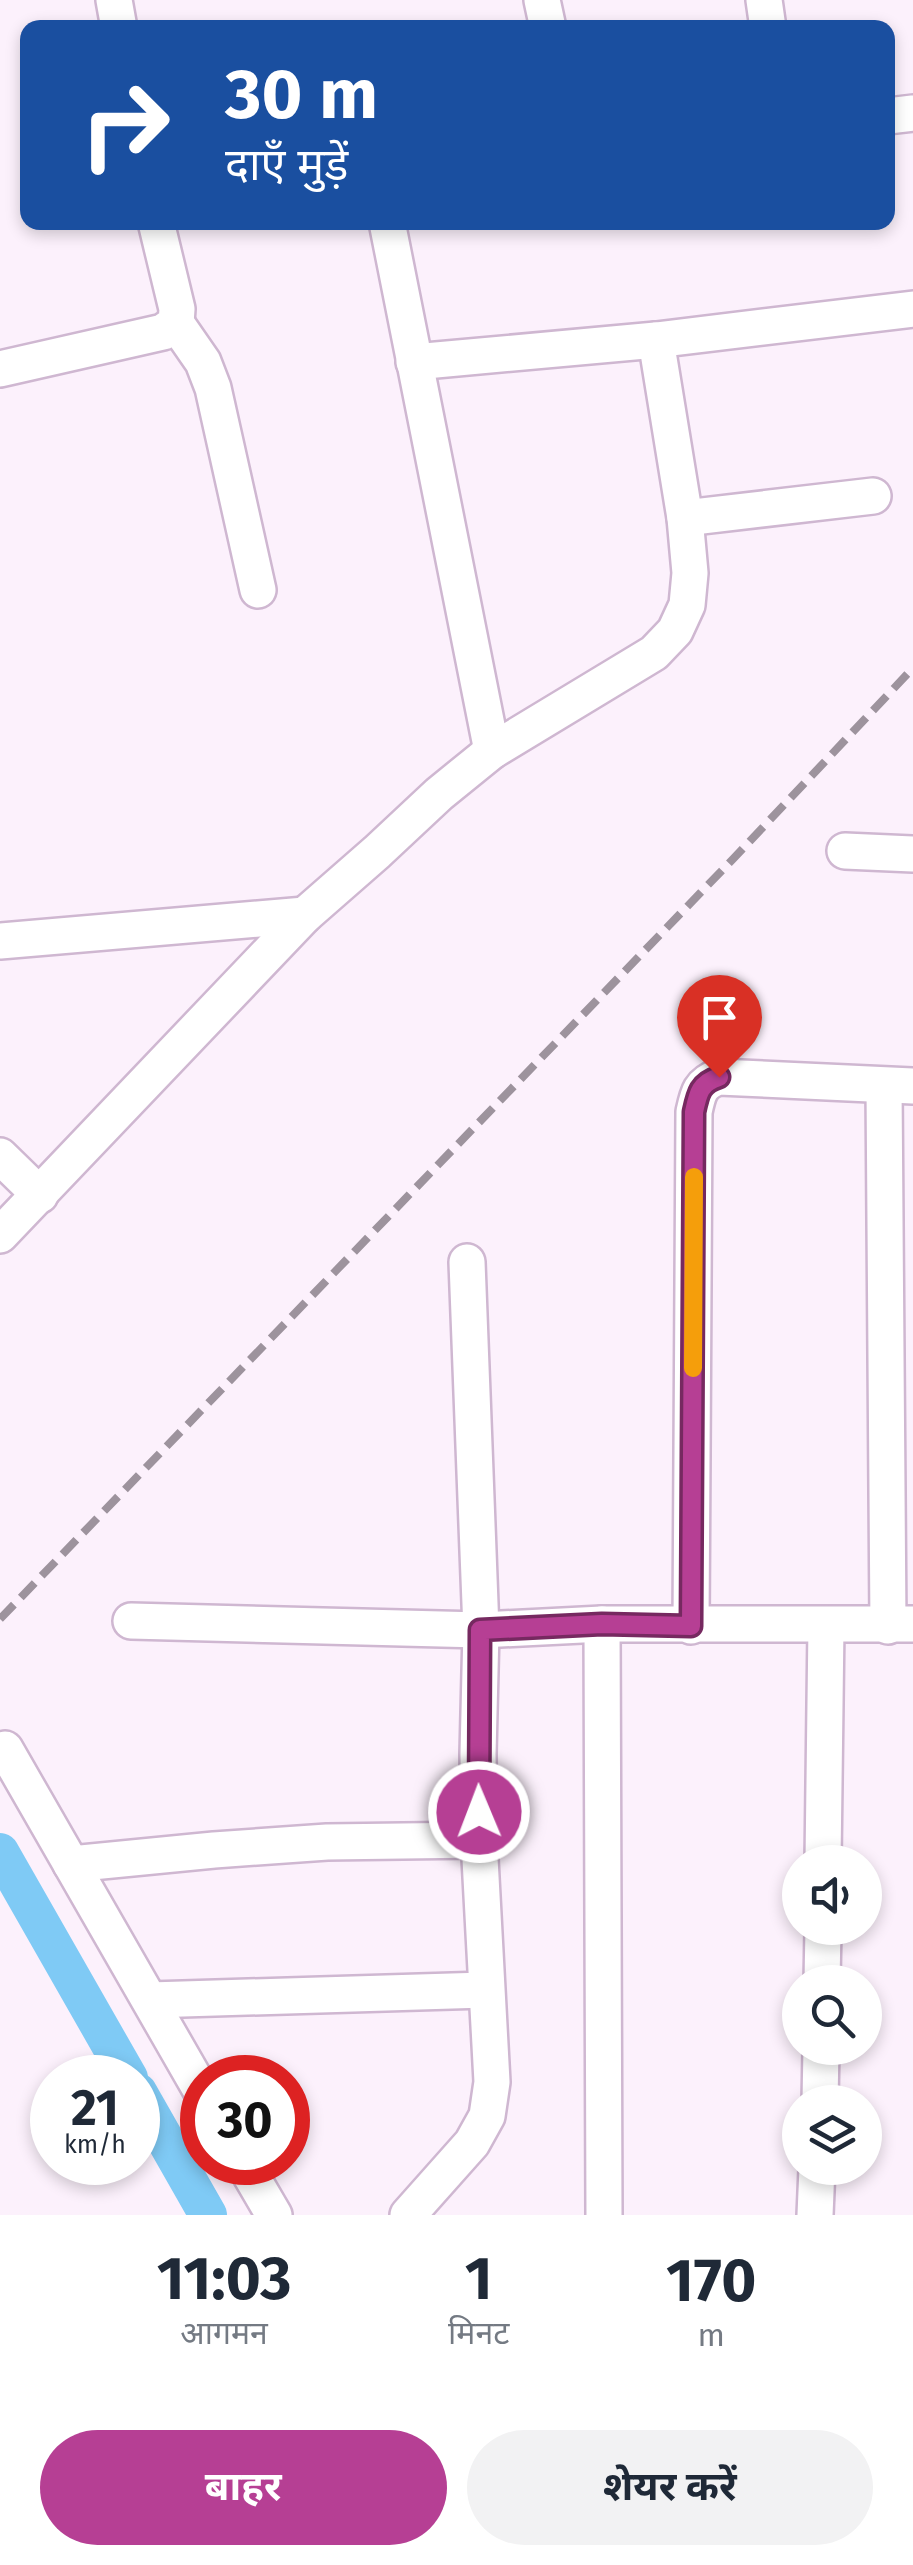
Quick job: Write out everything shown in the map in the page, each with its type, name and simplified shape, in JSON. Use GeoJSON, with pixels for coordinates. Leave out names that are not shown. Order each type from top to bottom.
{"type":"FeatureCollection","features":[{"type":"Feature","properties":{"kind":"street"},"geometry":{"type":"LineString","coordinates":[[158,230],[177,309],[176,323],[203,362],[213,388],[258,590]]}},
{"type":"Feature","properties":{"kind":"street"},"geometry":{"type":"LineString","coordinates":[[389,230],[492,751]]}},
{"type":"Feature","properties":{"kind":"street"},"geometry":{"type":"LineString","coordinates":[[414,362],[656,340],[913,309]]}},
{"type":"Feature","properties":{"kind":"street"},"geometry":{"type":"LineString","coordinates":[[0,369],[163,332],[176,323]]}},
{"type":"Feature","properties":{"kind":"street"},"geometry":{"type":"LineString","coordinates":[[0,1234],[305,915],[439,794],[492,751],[654,653],[675,631],[687,606],[690,573],[656,340]]}},
{"type":"Feature","properties":{"kind":"street"},"geometry":{"type":"LineString","coordinates":[[685,518],[873,496]]}},
{"type":"Feature","properties":{"kind":"street"},"geometry":{"type":"LineString","coordinates":[[845,851],[913,854]]}},
{"type":"Feature","properties":{"kind":"street"},"geometry":{"type":"LineString","coordinates":[[0,941],[305,915]]}},
{"type":"Feature","properties":{"kind":"street"},"geometry":{"type":"LineString","coordinates":[[131,1620],[480,1630],[602,1624],[691,1626],[900,1625],[899,1086],[719,1077],[707,1081],[698,1094],[694,1112],[691,1626]]}},
{"type":"Feature","properties":{"kind":"street"},"geometry":{"type":"LineString","coordinates":[[0,1156],[40,1196]]}},
{"type":"Feature","properties":{"kind":"street"},"geometry":{"type":"LineString","coordinates":[[408,2215],[472,2143],[487,2116],[492,2082],[479,1840],[480,1630],[467,1262]]}},
{"type":"Feature","properties":{"kind":"street"},"geometry":{"type":"LineString","coordinates":[[602,1624],[604,2215]]}},
{"type":"Feature","properties":{"kind":"street"},"geometry":{"type":"LineString","coordinates":[[824,1845],[826,1625]]}},
{"type":"Feature","properties":{"kind":"street"},"geometry":{"type":"LineString","coordinates":[[5,1749],[181,2055]]}},
{"type":"Feature","properties":{"kind":"street"},"geometry":{"type":"LineString","coordinates":[[71,1864],[327,1842],[479,1840]]}},
{"type":"Feature","properties":{"kind":"street"},"geometry":{"type":"LineString","coordinates":[[150,2000],[485,1990]]}},
{"type":"Feature","properties":{"kind":"street"},"geometry":{"type":"LineString","coordinates":[[256,2185],[274,2215]]}},
{"type":"Feature","properties":{"kind":"street"},"geometry":{"type":"LineString","coordinates":[[814,2215],[816,2185]]}},
{"type":"Feature","properties":{"kind":"waterway"},"geometry":{"type":"LineString","coordinates":[[0,1852],[116,2055]]}},
{"type":"Feature","properties":{"kind":"waterway"},"geometry":{"type":"LineString","coordinates":[[160,2131],[208,2215]]}},
{"type":"Feature","properties":{"kind":"railway"},"geometry":{"type":"LineString","coordinates":[[0,1619],[913,668]]}},
{"type":"Feature","properties":{"kind":"slow traffic"},"geometry":{"type":"LineString","coordinates":[[693,1368],[694,1177]]}},
{"type":"Feature","properties":{"kind":"route"},"geometry":{"type":"LineString","coordinates":[[479,1812],[480,1630],[602,1624],[691,1626],[694,1112],[698,1094],[707,1081],[719,1077]]}}]}
